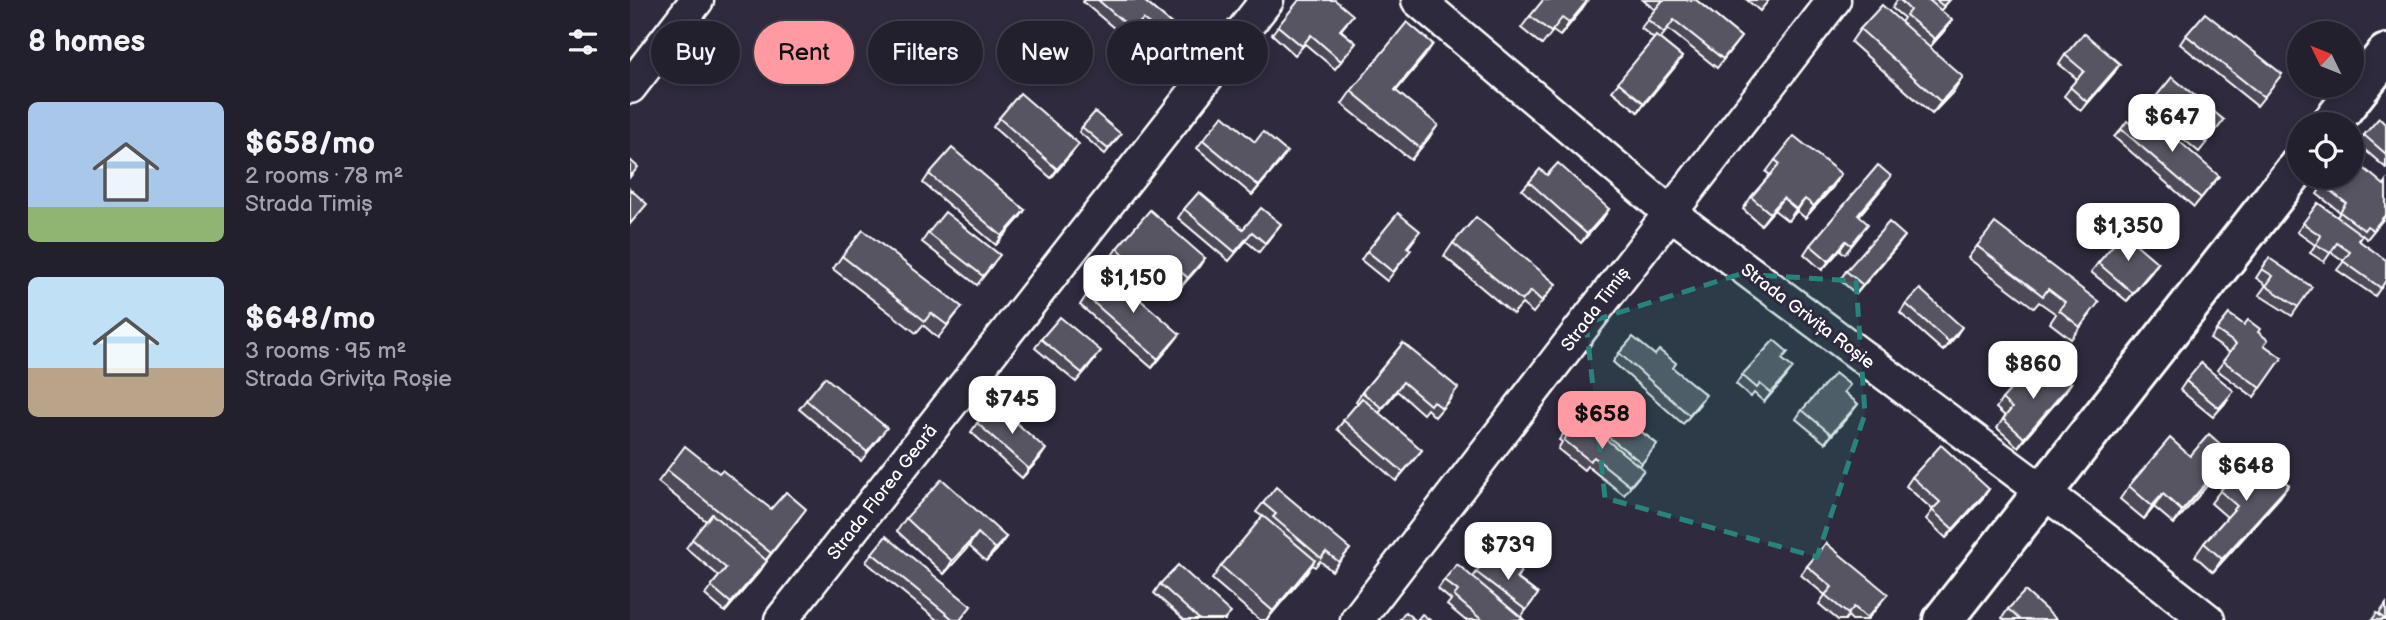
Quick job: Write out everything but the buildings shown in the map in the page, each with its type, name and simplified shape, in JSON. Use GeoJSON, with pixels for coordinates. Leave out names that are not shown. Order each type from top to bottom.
{"type":"FeatureCollection","features":[{"type":"Feature","properties":{"kind":"main road"},"geometry":{"type":"LineString","coordinates":[[2340,112],[2386,54]]}},
{"type":"Feature","properties":{"kind":"main road"},"geometry":{"type":"LineString","coordinates":[[1943,620],[2287,181]]}},
{"type":"Feature","properties":{"kind":"street"},"geometry":{"type":"LineString","coordinates":[[630,87],[697,0]]}},
{"type":"Feature","properties":{"kind":"street","name":"Strada Florea Geară"},"geometry":{"type":"LineString","coordinates":[[782,620],[1267,0]]}},
{"type":"Feature","properties":{"kind":"street","name":"Strada Grivița Roșie"},"geometry":{"type":"LineString","coordinates":[[1418,0],[1669,212],[2043,492],[2208,620]]}},
{"type":"Feature","properties":{"kind":"street","name":"Strada Timiș"},"geometry":{"type":"LineString","coordinates":[[1357,620],[1834,0]]}},
{"type":"Feature","properties":{"kind":"highlighted area"},"geometry":{"type":"Polygon","coordinates":[[[1740,274],[1856,281],[1865,414],[1817,557],[1605,498],[1586,323],[1740,274]]]}}]}
